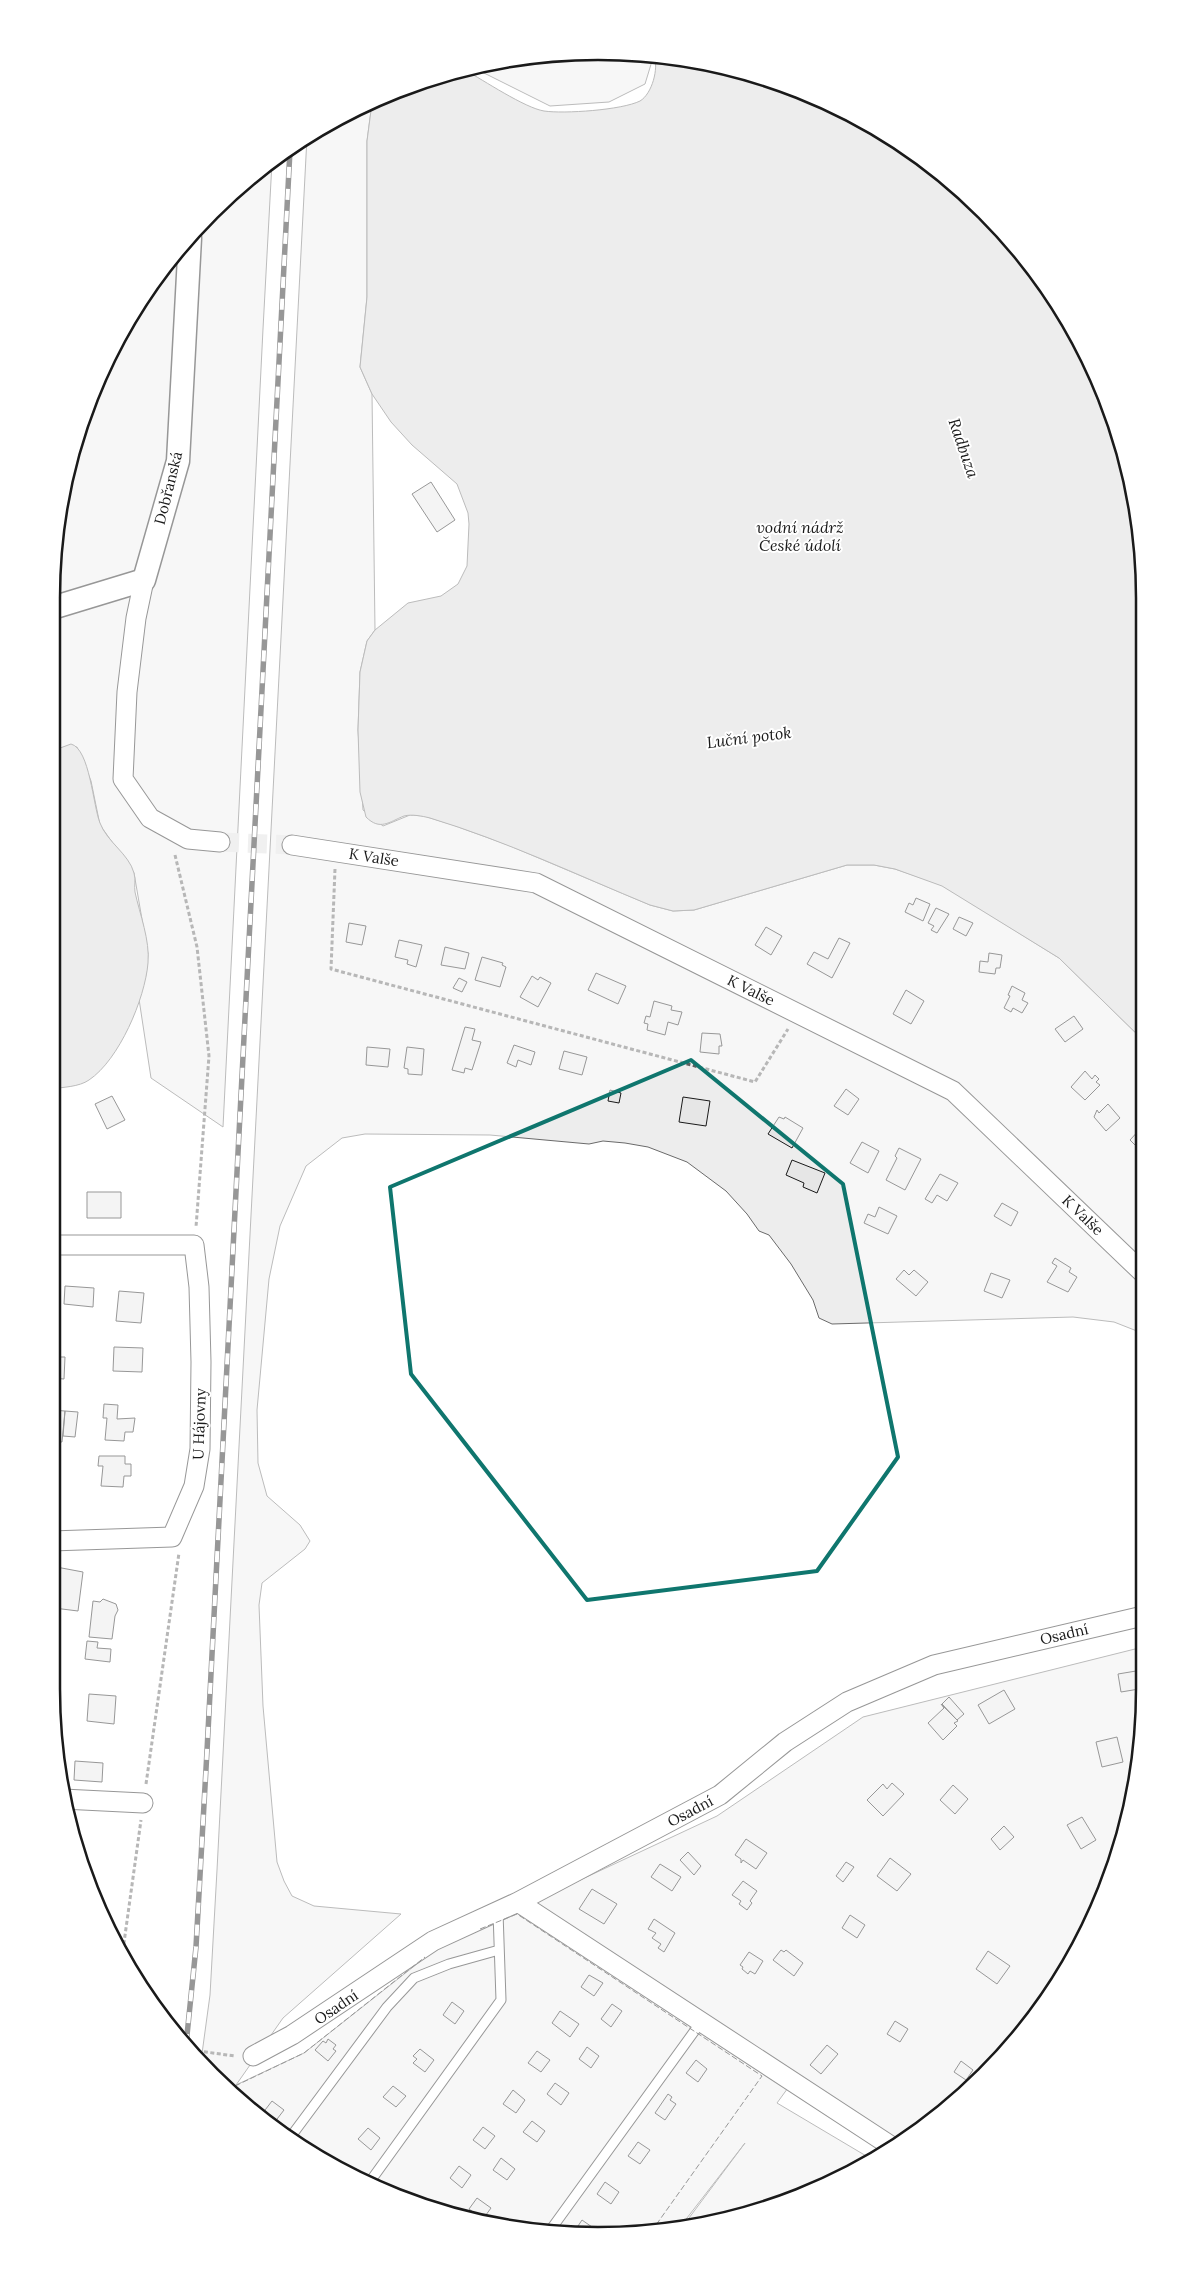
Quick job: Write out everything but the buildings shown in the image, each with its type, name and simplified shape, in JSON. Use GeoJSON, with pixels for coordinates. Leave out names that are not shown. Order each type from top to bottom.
{"type":"FeatureCollection","features":[{"type":"Feature","properties":{"kind":"street","name":"Dobřanská"},"geometry":{"type":"LineString","coordinates":[[144,580],[178,461],[189,248]]}},
{"type":"Feature","properties":{"kind":"street"},"geometry":{"type":"LineString","coordinates":[[60,606],[144,580],[136,618],[127,692],[123,779],[150,818],[188,839],[220,842]]}},
{"type":"Feature","properties":{"kind":"street","name":"K Valše"},"geometry":{"type":"LineString","coordinates":[[292,845],[536,883],[953,1091],[1136,1266]]}},
{"type":"Feature","properties":{"kind":"street"},"geometry":{"type":"LineString","coordinates":[[60,1245],[194,1245]]}},
{"type":"Feature","properties":{"kind":"street","name":"U Hájovny"},"geometry":{"type":"LineString","coordinates":[[172,1537],[194,1486],[200,1449],[201,1352],[199,1287],[194,1245]]}},
{"type":"Feature","properties":{"kind":"street"},"geometry":{"type":"LineString","coordinates":[[60,1541],[172,1537]]}},
{"type":"Feature","properties":{"kind":"street","name":"Osadní"},"geometry":{"type":"LineString","coordinates":[[244,2056],[292,2035],[433,1941],[518,1902],[720,1796],[785,1742],[848,1702],[934,1665],[1136,1618]]}},
{"type":"Feature","properties":{"kind":"street"},"geometry":{"type":"LineString","coordinates":[[71,1799],[143,1803]]}},
{"type":"Feature","properties":{"kind":"street"},"geometry":{"type":"LineString","coordinates":[[518,1902],[886,2143]]}},
{"type":"Feature","properties":{"kind":"lane"},"geometry":{"type":"LineString","coordinates":[[372,2177],[501,2000],[498,1910]]}},
{"type":"Feature","properties":{"kind":"lane"},"geometry":{"type":"LineString","coordinates":[[294,2132],[387,2007],[414,1978],[449,1964],[499,1950]]}},
{"type":"Feature","properties":{"kind":"lane"},"geometry":{"type":"LineString","coordinates":[[554,2225],[701,2022]]}},
{"type":"Feature","properties":{"kind":"path"},"geometry":{"type":"LineString","coordinates":[[168,828],[197,947],[209,1056],[194,1245]]}},
{"type":"Feature","properties":{"kind":"path"},"geometry":{"type":"LineString","coordinates":[[336,851],[331,968],[755,1082],[798,1014]]}},
{"type":"Feature","properties":{"kind":"path"},"geometry":{"type":"LineString","coordinates":[[124,1943],[179,1551],[172,1537]]}},
{"type":"Feature","properties":{"kind":"path"},"geometry":{"type":"LineString","coordinates":[[201,2051],[244,2056]]}},
{"type":"Feature","properties":{"kind":"highlighted area"},"geometry":{"type":"Polygon","coordinates":[[[691,1060],[843,1184],[898,1457],[817,1571],[587,1600],[411,1374],[390,1187],[691,1060]]]}},
{"type":"Feature","properties":{"kind":"shaded area"},"geometry":{"type":"Polygon","coordinates":[[[598,60],[651,63],[645,84],[609,102],[550,106],[483,72],[563,61],[598,60]]]}},
{"type":"Feature","properties":{"kind":"shaded area"},"geometry":{"type":"Polygon","coordinates":[[[371,110],[367,141],[367,297],[360,367],[372,394],[375,630],[367,641],[360,672],[358,730],[363,810],[383,826],[410,815],[424,816],[453,825],[508,845],[650,905],[673,911],[694,910],[847,865],[874,865],[895,869],[942,885],[1059,958],[1136,1033],[1136,1331],[1114,1322],[1073,1317],[832,1324],[819,1318],[813,1300],[791,1264],[769,1235],[759,1231],[747,1214],[726,1191],[687,1162],[648,1147],[603,1141],[589,1144],[490,1135],[365,1134],[342,1138],[306,1166],[280,1226],[269,1279],[257,1410],[258,1463],[267,1496],[300,1525],[310,1541],[305,1549],[262,1583],[259,1605],[263,1706],[277,1862],[292,1896],[314,1906],[401,1914],[283,2018],[236,2085],[304,2053],[441,1945],[717,1816],[863,1717],[1136,1649],[1135,1724],[1126,1794],[1118,1828],[1095,1895],[1081,1927],[1064,1958],[1025,2017],[1002,2044],[953,2093],[926,2116],[894,2138],[793,2081],[777,2103],[866,2156],[836,2172],[804,2186],[737,2209],[703,2217],[688,2219],[745,2143],[686,2219],[633,2226],[563,2226],[493,2217],[459,2209],[392,2186],[360,2172],[329,2155],[270,2116],[243,2093],[202,2052],[210,1995],[307,146],[371,110]]]}},
{"type":"Feature","properties":{"kind":"shaded area"},"geometry":{"type":"Polygon","coordinates":[[[272,170],[223,1127],[151,1078],[139,999],[146,975],[148,954],[134,873],[100,825],[91,781],[77,747],[60,748],[61,563],[70,493],[89,425],[115,360],[132,329],[171,270],[218,218],[272,170]]]}},
{"type":"Feature","properties":{"kind":"water","name":"vodní nádrž České údolí"},"geometry":{"type":"Polygon","coordinates":[[[655,64],[703,70],[771,89],[836,115],[897,151],[926,171],[953,194],[1002,243],[1025,270],[1045,299],[1081,360],[1095,392],[1118,459],[1126,493],[1135,563],[1136,1033],[1059,958],[942,886],[895,869],[874,865],[847,865],[694,910],[673,911],[650,905],[514,848],[430,818],[407,815],[389,823],[376,824],[366,817],[360,792],[358,730],[360,672],[367,641],[375,630],[408,603],[441,596],[458,584],[467,566],[469,524],[468,513],[457,484],[412,445],[391,422],[372,394],[360,367],[367,297],[367,141],[371,110],[425,89],[473,75],[536,109],[553,112],[578,112],[607,109],[632,104],[644,98],[651,87],[655,64]]]}},
{"type":"Feature","properties":{"kind":"water"},"geometry":{"type":"Polygon","coordinates":[[[71,744],[83,756],[103,830],[128,860],[134,873],[135,892],[148,945],[148,963],[142,994],[129,1028],[120,1044],[100,1071],[89,1080],[76,1085],[60,1088],[60,748],[71,744]]]}},
{"type":"Feature","properties":{"kind":"tunnel"},"geometry":{"type":"LineString","coordinates":[[220,842],[292,845]]}},
{"type":"Feature","properties":{"kind":"railway"},"geometry":{"type":"LineString","coordinates":[[187,2036],[196,1947],[207,1751],[290,157]]}},
{"type":"Feature","properties":{"kind":"fence"},"geometry":{"type":"LineString","coordinates":[[480,1929],[517,1914],[762,2076],[657,2223]]}},
{"type":"Feature","properties":{"kind":"fence"},"geometry":{"type":"LineString","coordinates":[[235,2086],[304,2053],[425,1957]]}},
{"type":"Feature","properties":{"kind":"water label","name":"Radbuza"},"geometry":{"type":"Point","coordinates":[964,448]}},
{"type":"Feature","properties":{"kind":"water label","name":"Luční potok"},"geometry":{"type":"Point","coordinates":[749,737]}}]}
